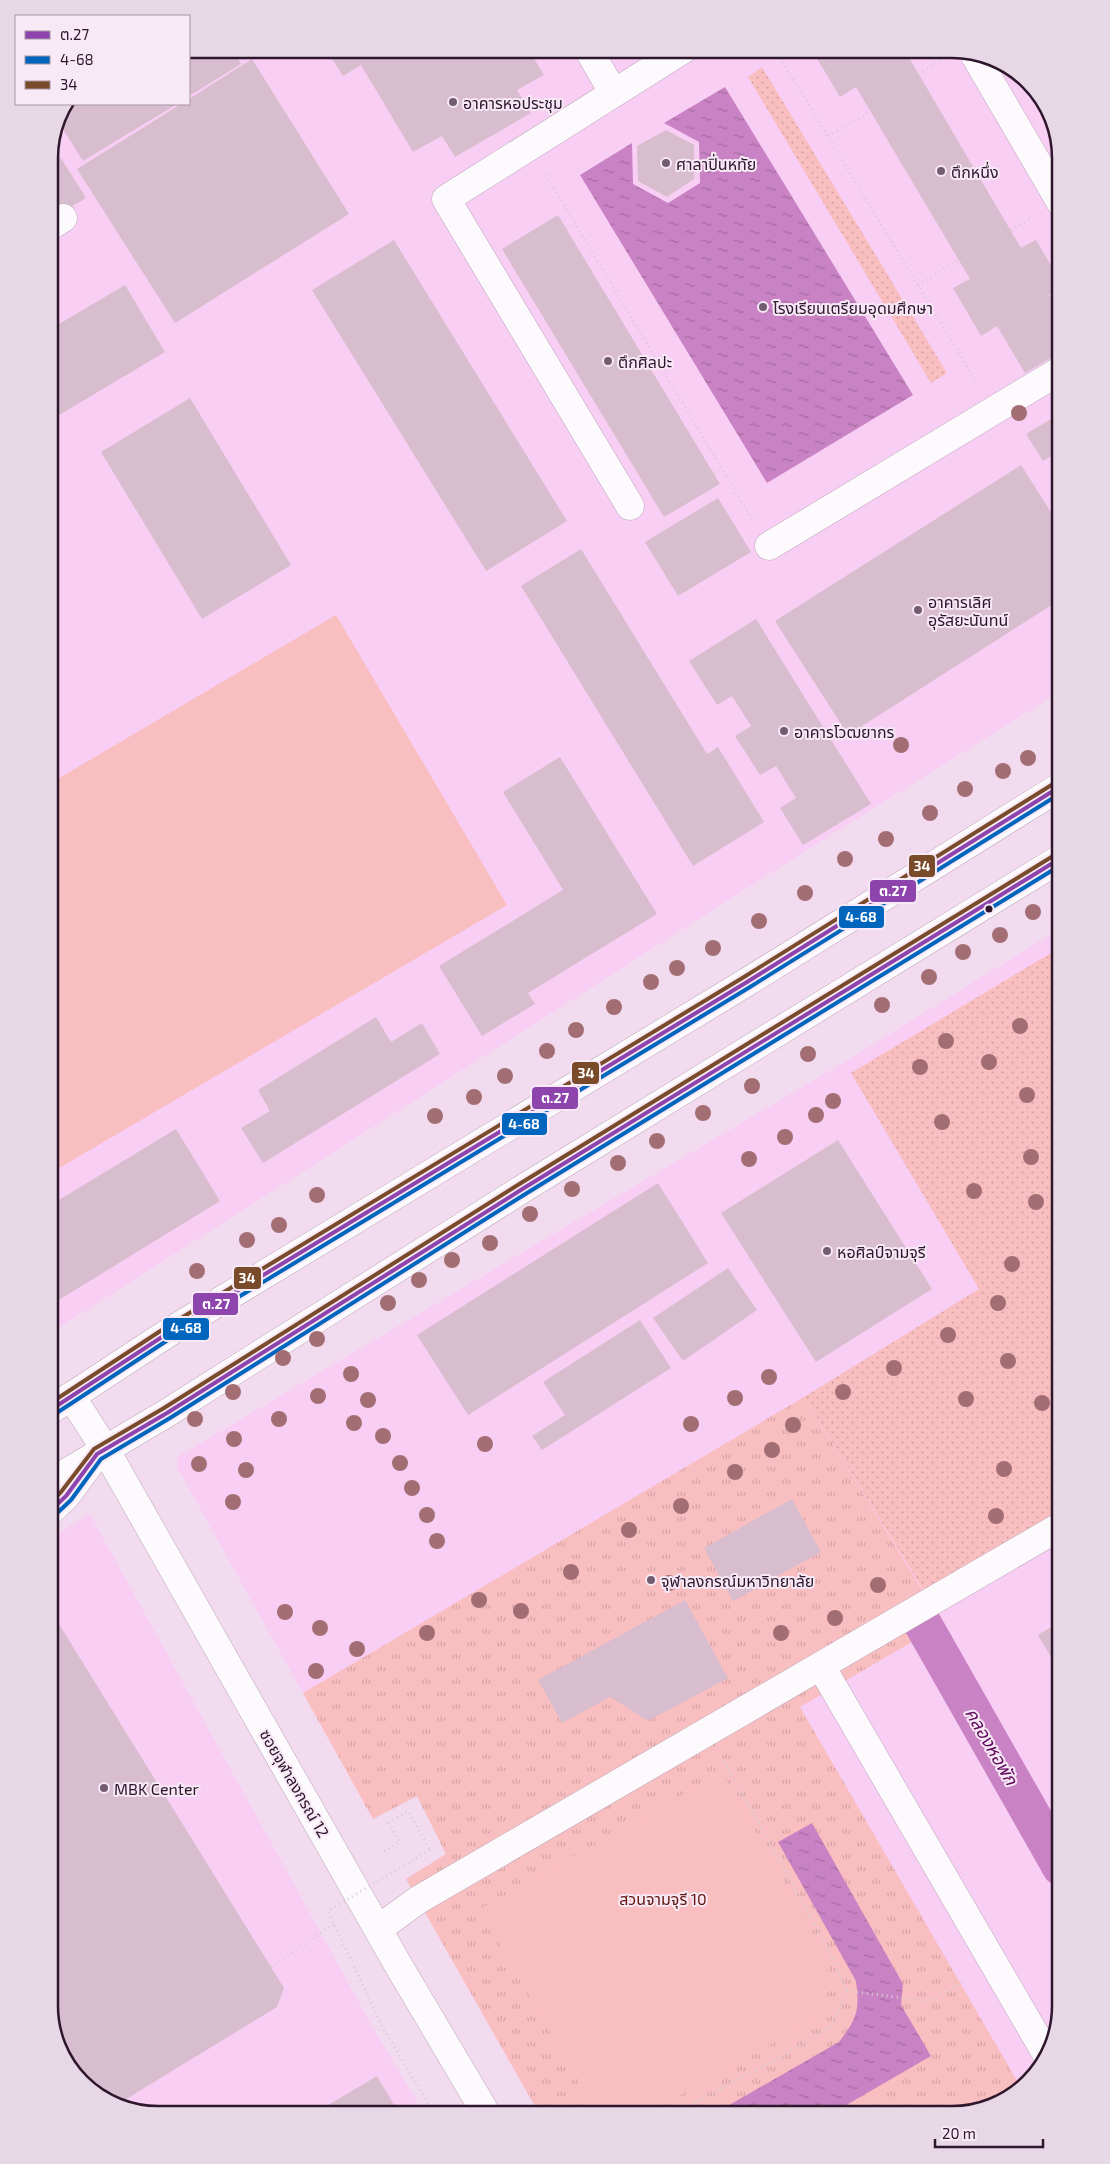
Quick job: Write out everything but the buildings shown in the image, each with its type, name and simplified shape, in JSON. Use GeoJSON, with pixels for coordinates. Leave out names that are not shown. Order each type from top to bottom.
{"type":"FeatureCollection","features":[{"type":"Feature","properties":{"kind":"main road"},"geometry":{"type":"LineString","coordinates":[[593,58],[613,92]]}},
{"type":"Feature","properties":{"kind":"main road"},"geometry":{"type":"LineString","coordinates":[[630,506],[446,199],[669,58]]}},
{"type":"Feature","properties":{"kind":"main road"},"geometry":{"type":"LineString","coordinates":[[978,61],[1052,188]]}},
{"type":"Feature","properties":{"kind":"main road"},"geometry":{"type":"LineString","coordinates":[[769,546],[1052,376]]}},
{"type":"Feature","properties":{"kind":"main road"},"geometry":{"type":"LineString","coordinates":[[58,1403],[170,1331],[747,982],[1052,792]]}},
{"type":"Feature","properties":{"kind":"main road"},"geometry":{"type":"LineString","coordinates":[[58,1477],[1052,864]]}},
{"type":"Feature","properties":{"kind":"main road","name":"ซอยจุฬาลงกรณ์ 12"},"geometry":{"type":"LineString","coordinates":[[58,1406],[101,1451],[482,2106]]}},
{"type":"Feature","properties":{"kind":"main road"},"geometry":{"type":"LineString","coordinates":[[58,1504],[101,1451]]}},
{"type":"Feature","properties":{"kind":"main road"},"geometry":{"type":"LineString","coordinates":[[378,1929],[418,1900],[1052,1531]]}},
{"type":"Feature","properties":{"kind":"main road"},"geometry":{"type":"LineString","coordinates":[[821,1666],[995,1966],[1037,2060]]}},
{"type":"Feature","properties":{"kind":"path"},"geometry":{"type":"LineString","coordinates":[[780,58],[994,411]]}},
{"type":"Feature","properties":{"kind":"path"},"geometry":{"type":"LineString","coordinates":[[918,74],[944,59]]}},
{"type":"Feature","properties":{"kind":"path"},"geometry":{"type":"LineString","coordinates":[[828,136],[870,112]]}},
{"type":"Feature","properties":{"kind":"path"},"geometry":{"type":"LineString","coordinates":[[528,146],[769,546]]}},
{"type":"Feature","properties":{"kind":"path"},"geometry":{"type":"LineString","coordinates":[[566,228],[574,223]]}},
{"type":"Feature","properties":{"kind":"path"},"geometry":{"type":"LineString","coordinates":[[918,285],[958,260]]}},
{"type":"Feature","properties":{"kind":"path"},"geometry":{"type":"LineString","coordinates":[[714,474],[723,469]]}},
{"type":"Feature","properties":{"kind":"path"},"geometry":{"type":"LineString","coordinates":[[689,2106],[783,2056],[832,2025],[847,1991],[826,1944],[708,1731]]}},
{"type":"Feature","properties":{"kind":"path"},"geometry":{"type":"LineString","coordinates":[[384,1851],[400,1842],[388,1823],[408,1811],[430,1850],[328,1911],[383,2028],[430,2106]]}},
{"type":"Feature","properties":{"kind":"path"},"geometry":{"type":"LineString","coordinates":[[271,1967],[334,1924]]}},
{"type":"Feature","properties":{"kind":"path"},"geometry":{"type":"LineString","coordinates":[[847,1991],[928,2001],[995,1966]]}},
{"type":"Feature","properties":{"kind":"path"},"geometry":{"type":"LineString","coordinates":[[1009,2089],[1024,2077]]}},
{"type":"Feature","properties":{"kind":"shaded area"},"geometry":{"type":"Polygon","coordinates":[[[190,58],[960,58],[972,59],[997,68],[1019,82],[1028,91],[1045,119],[1052,144],[1052,697],[799,855],[58,1328],[58,144],[65,119],[72,105],[190,105],[190,58]]]}},
{"type":"Feature","properties":{"kind":"shaded area","name":"จุฬาลงกรณ์มหาวิทยาลัย"},"geometry":{"type":"Polygon","coordinates":[[[1052,934],[1052,2020],[1049,2033],[1036,2062],[1019,2082],[991,2099],[972,2105],[535,2106],[406,1879],[446,1854],[417,1796],[373,1819],[177,1467],[177,1457],[851,1058],[1052,934]]]}},
{"type":"Feature","properties":{"kind":"shaded area"},"geometry":{"type":"Polygon","coordinates":[[[90,1514],[372,2026],[420,2106],[138,2105],[102,2090],[91,2082],[71,2057],[61,2033],[58,2014],[58,1534],[90,1514]]]}},
{"type":"Feature","properties":{"kind":"green space"},"geometry":{"type":"Polygon","coordinates":[[[762,67],[947,373],[931,383],[748,77],[762,67]]]}},
{"type":"Feature","properties":{"kind":"green space"},"geometry":{"type":"Polygon","coordinates":[[[336,615],[507,905],[58,1169],[58,779],[336,615]]]}},
{"type":"Feature","properties":{"kind":"green space"},"geometry":{"type":"Polygon","coordinates":[[[1052,952],[1052,1516],[924,1591],[804,1397],[979,1289],[851,1073],[1052,952]]]}},
{"type":"Feature","properties":{"kind":"green space","name":"สวนจามจุรี 10"},"geometry":{"type":"Polygon","coordinates":[[[804,1397],[943,1624],[800,1707],[1018,2083],[991,2099],[972,2105],[960,2106],[535,2106],[406,1879],[446,1854],[417,1796],[373,1819],[303,1693],[804,1397]]]}},
{"type":"Feature","properties":{"kind":"green space"},"geometry":{"type":"Polygon","coordinates":[[[722,1772],[830,1963],[821,2016],[661,2106],[592,2106],[480,1909],[722,1772]]]}},
{"type":"Feature","properties":{"kind":"water"},"geometry":{"type":"Polygon","coordinates":[[[725,87],[913,395],[767,483],[580,175],[632,143],[633,184],[668,203],[700,183],[699,142],[664,123],[725,87]]]}},
{"type":"Feature","properties":{"kind":"water"},"geometry":{"type":"Polygon","coordinates":[[[812,1823],[903,1984],[901,2005],[931,2056],[845,2106],[728,2106],[839,2042],[856,2013],[858,1999],[856,1981],[778,1842],[812,1823]]]}},
{"type":"Feature","properties":{"kind":"waterway","name":"คลองหอพัก"},"geometry":{"type":"LineString","coordinates":[[924,1626],[1052,1851]]}},
{"type":"Feature","properties":{"kind":"transit line","name":"34"},"geometry":{"type":"LineString","coordinates":[[58,1398],[168,1326],[744,977],[1052,785]]}},
{"type":"Feature","properties":{"kind":"transit line","name":"ต.27"},"geometry":{"type":"LineString","coordinates":[[58,1405],[171,1331],[747,982],[1052,792]]}},
{"type":"Feature","properties":{"kind":"transit line","name":"4-68"},"geometry":{"type":"LineString","coordinates":[[58,1412],[174,1336],[750,987],[1052,799]]}},
{"type":"Feature","properties":{"kind":"transit line","name":"34"},"geometry":{"type":"LineString","coordinates":[[58,1495],[94,1449],[164,1408],[521,1183],[1052,857]]}},
{"type":"Feature","properties":{"kind":"transit line","name":"ต.27"},"geometry":{"type":"LineString","coordinates":[[58,1504],[66,1496],[97,1454],[167,1413],[524,1188],[1052,864]]}},
{"type":"Feature","properties":{"kind":"transit line","name":"4-68"},"geometry":{"type":"LineString","coordinates":[[58,1512],[71,1500],[101,1459],[170,1418],[527,1193],[1052,871]]}},
{"type":"Feature","properties":{"kind":"place","name":"อาคารหอประชุม"},"geometry":{"type":"Point","coordinates":[453,102]}},
{"type":"Feature","properties":{"kind":"place","name":"ศาลาปิ่นหทัย"},"geometry":{"type":"Point","coordinates":[666,163]}},
{"type":"Feature","properties":{"kind":"place","name":"ตึกหนึ่ง"},"geometry":{"type":"Point","coordinates":[941,171]}},
{"type":"Feature","properties":{"kind":"place","name":"โรงเรียนเตรียมอุดมศึกษา"},"geometry":{"type":"Point","coordinates":[763,307]}},
{"type":"Feature","properties":{"kind":"place","name":"ตึกศิลปะ"},"geometry":{"type":"Point","coordinates":[608,361]}},
{"type":"Feature","properties":{"kind":"place","name":"อาคารเลิศ อุรัสยะนันทน์"},"geometry":{"type":"Point","coordinates":[918,610]}},
{"type":"Feature","properties":{"kind":"place","name":"อาคารโวฒยากร"},"geometry":{"type":"Point","coordinates":[784,731]}},
{"type":"Feature","properties":{"kind":"place","name":"หอศิลป์จามจุรี"},"geometry":{"type":"Point","coordinates":[827,1251]}},
{"type":"Feature","properties":{"kind":"place","name":"จุฬาลงกรณ์มหาวิทยาลัย"},"geometry":{"type":"Point","coordinates":[651,1580]}},
{"type":"Feature","properties":{"kind":"place","name":"MBK Center"},"geometry":{"type":"Point","coordinates":[104,1788]}}]}
